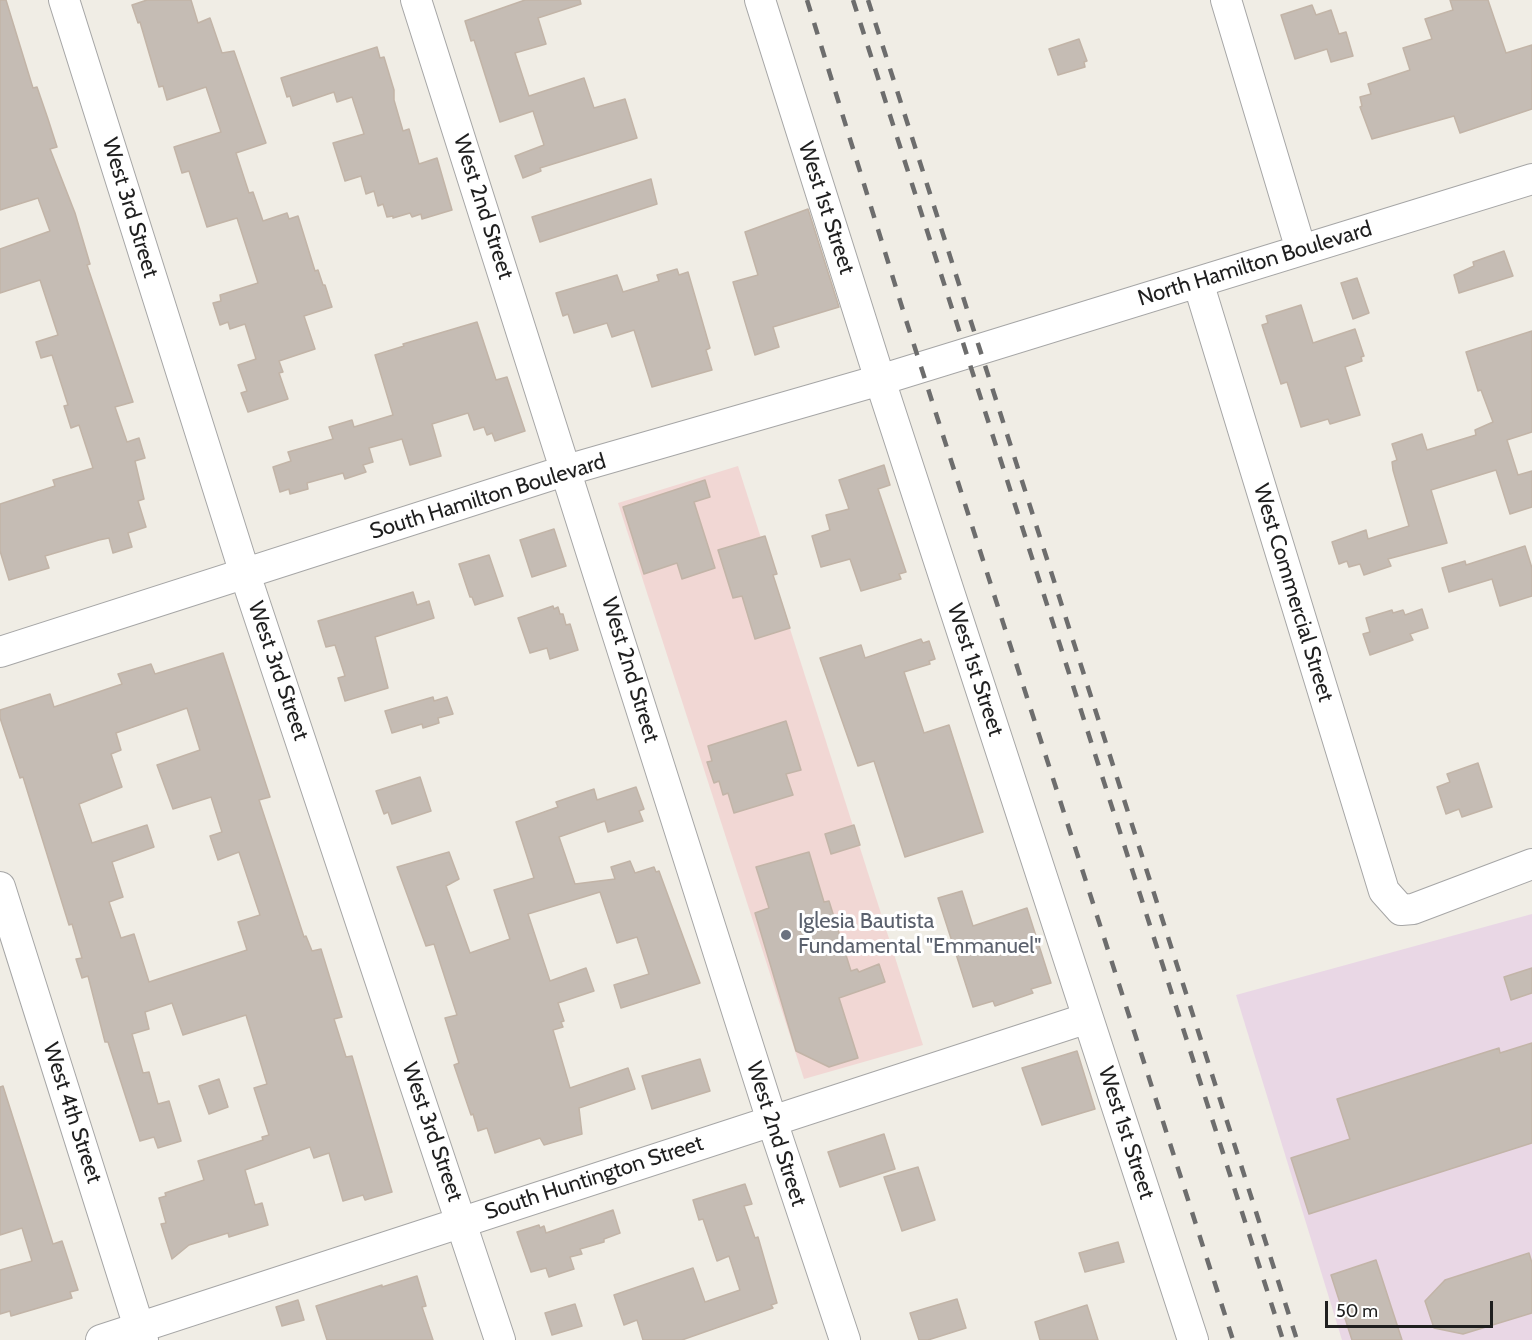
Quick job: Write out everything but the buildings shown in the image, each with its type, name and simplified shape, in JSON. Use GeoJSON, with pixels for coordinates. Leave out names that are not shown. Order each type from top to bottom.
{"type":"FeatureCollection","features":[{"type":"Feature","properties":{"kind":"street","name":"West 3rd Street"},"geometry":{"type":"LineString","coordinates":[[64,0],[245,574],[462,1220],[500,1340]]}},
{"type":"Feature","properties":{"kind":"street","name":"West 2nd Street"},"geometry":{"type":"LineString","coordinates":[[416,0],[772,1121],[845,1340]]}},
{"type":"Feature","properties":{"kind":"street","name":"West 1st Street"},"geometry":{"type":"LineString","coordinates":[[759,0],[880,380],[1193,1340]]}},
{"type":"Feature","properties":{"kind":"street"},"geometry":{"type":"LineString","coordinates":[[1226,0],[1301,250]]}},
{"type":"Feature","properties":{"kind":"street","name":"North Hamilton Boulevard"},"geometry":{"type":"LineString","coordinates":[[979,350],[1532,179]]}},
{"type":"Feature","properties":{"kind":"street","name":"West Commercial Street"},"geometry":{"type":"LineString","coordinates":[[1198,282],[1384,891],[1401,910],[1413,909],[1532,864]]}},
{"type":"Feature","properties":{"kind":"street","name":"South Hamilton Boulevard"},"geometry":{"type":"LineString","coordinates":[[0,652],[567,470],[979,350]]}},
{"type":"Feature","properties":{"kind":"street","name":"West 4th Street"},"geometry":{"type":"LineString","coordinates":[[0,887],[142,1334]]}},
{"type":"Feature","properties":{"kind":"street","name":"South Huntington Street"},"geometry":{"type":"LineString","coordinates":[[101,1340],[142,1334],[462,1220],[1088,1018]]}},
{"type":"Feature","properties":{"kind":"shaded area"},"geometry":{"type":"Polygon","coordinates":[[[738,466],[923,1045],[804,1079],[618,503],[738,466]]]}},
{"type":"Feature","properties":{"kind":"shaded area"},"geometry":{"type":"Polygon","coordinates":[[[1532,914],[1532,1340],[1342,1340],[1236,995],[1532,914]]]}},
{"type":"Feature","properties":{"kind":"railway"},"geometry":{"type":"LineString","coordinates":[[807,0],[906,320],[1233,1340]]}},
{"type":"Feature","properties":{"kind":"railway"},"geometry":{"type":"LineString","coordinates":[[853,0],[1283,1340]]}},
{"type":"Feature","properties":{"kind":"railway"},"geometry":{"type":"LineString","coordinates":[[868,0],[1297,1340]]}},
{"type":"Feature","properties":{"kind":"place","name":"Iglesia Bautista Fundamental \"Emmanuel\""},"geometry":{"type":"Point","coordinates":[786,935]}}]}
